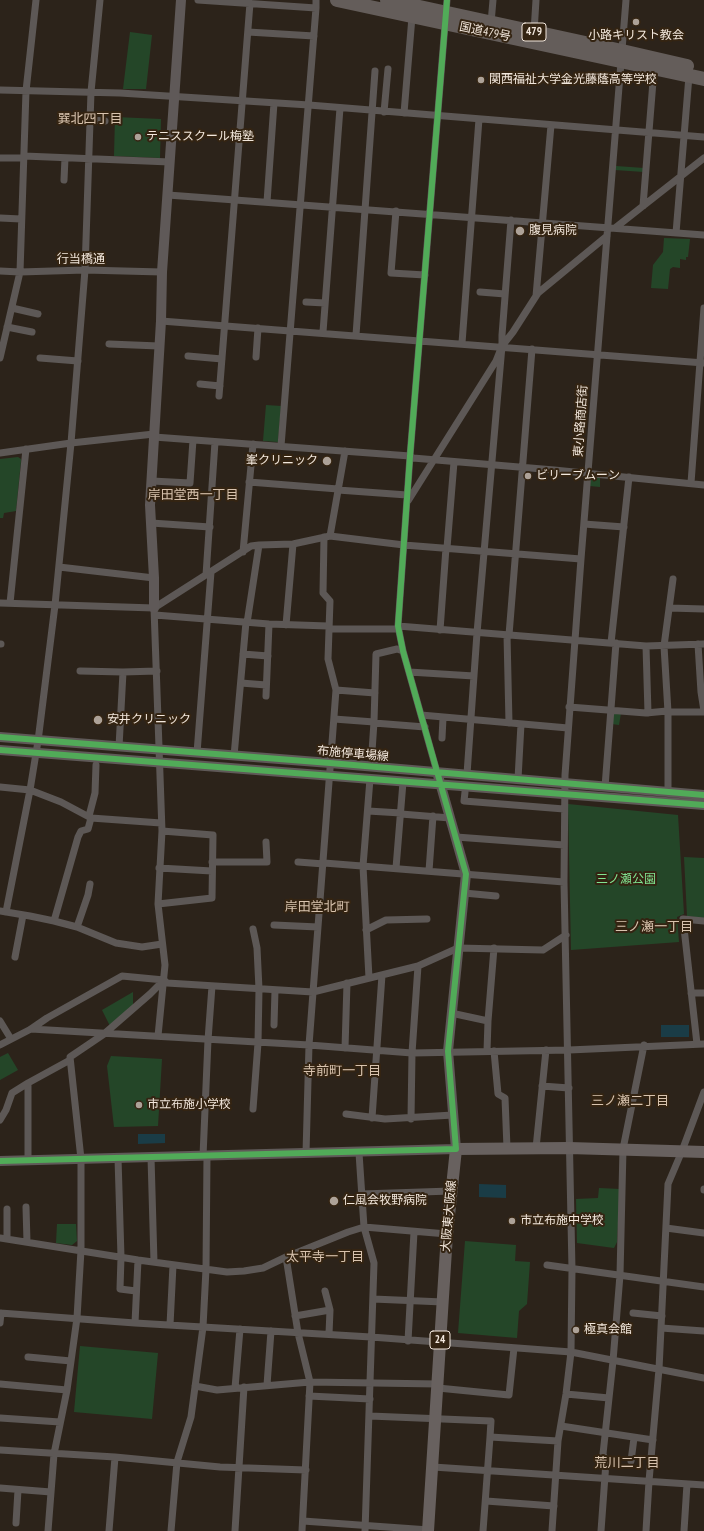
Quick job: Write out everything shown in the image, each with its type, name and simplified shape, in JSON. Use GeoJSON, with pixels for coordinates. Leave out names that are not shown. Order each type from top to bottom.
{"type":"FeatureCollection","features":[{"type":"Feature","properties":{"kind":"highway","name":"国道479号"},"geometry":{"type":"LineString","coordinates":[[337,0],[412,7],[446,12],[534,32],[621,56],[654,69],[704,79]]}},
{"type":"Feature","properties":{"kind":"highway","name":"国道479号"},"geometry":{"type":"LineString","coordinates":[[387,0],[412,7]]}},
{"type":"Feature","properties":{"kind":"highway","name":"国道479号"},"geometry":{"type":"LineString","coordinates":[[446,12],[621,56],[704,70]]}},
{"type":"Feature","properties":{"kind":"main road"},"geometry":{"type":"LineString","coordinates":[[456,1149],[569,1148],[704,1152]]}},
{"type":"Feature","properties":{"kind":"main road","name":"大阪東大阪線"},"geometry":{"type":"LineString","coordinates":[[428,1531],[447,1234],[456,1149]]}},
{"type":"Feature","properties":{"kind":"street"},"geometry":{"type":"LineString","coordinates":[[0,358],[20,272],[26,91],[36,0]]}},
{"type":"Feature","properties":{"kind":"street"},"geometry":{"type":"LineString","coordinates":[[100,0],[91,92],[85,270],[71,443],[55,605],[38,741],[30,790],[3,912],[23,914],[77,927],[116,943],[142,947],[162,944]]}},
{"type":"Feature","properties":{"kind":"street"},"geometry":{"type":"LineString","coordinates":[[158,1036],[165,965],[158,904],[162,831],[154,578],[150,505],[161,320],[162,272],[181,0]]}},
{"type":"Feature","properties":{"kind":"street"},"geometry":{"type":"LineString","coordinates":[[198,0],[250,3],[316,4],[281,446]]}},
{"type":"Feature","properties":{"kind":"street"},"geometry":{"type":"LineString","coordinates":[[491,23],[493,0]]}},
{"type":"Feature","properties":{"kind":"street"},"geometry":{"type":"LineString","coordinates":[[534,32],[536,0]]}},
{"type":"Feature","properties":{"kind":"street","name":"東小路商店街"},"geometry":{"type":"LineString","coordinates":[[552,1531],[558,1441],[571,1352],[572,1268],[564,882],[564,783],[597,355],[608,236],[611,228],[616,131],[626,0]]}},
{"type":"Feature","properties":{"kind":"street"},"geometry":{"type":"LineString","coordinates":[[219,396],[250,3]]}},
{"type":"Feature","properties":{"kind":"street"},"geometry":{"type":"LineString","coordinates":[[404,113],[412,7]]}},
{"type":"Feature","properties":{"kind":"street"},"geometry":{"type":"LineString","coordinates":[[0,1161],[456,1149],[448,1051],[466,874],[403,651],[398,628],[410,456],[446,12]]}},
{"type":"Feature","properties":{"kind":"street"},"geometry":{"type":"LineString","coordinates":[[248,32],[314,36]]}},
{"type":"Feature","properties":{"kind":"street"},"geometry":{"type":"LineString","coordinates":[[384,112],[388,69]]}},
{"type":"Feature","properties":{"kind":"street"},"geometry":{"type":"LineString","coordinates":[[643,206],[654,69]]}},
{"type":"Feature","properties":{"kind":"street"},"geometry":{"type":"LineString","coordinates":[[356,335],[375,71]]}},
{"type":"Feature","properties":{"kind":"street"},"geometry":{"type":"LineString","coordinates":[[676,233],[689,76]]}},
{"type":"Feature","properties":{"kind":"street"},"geometry":{"type":"LineString","coordinates":[[0,90],[91,92],[309,105],[551,126],[704,137]]}},
{"type":"Feature","properties":{"kind":"street"},"geometry":{"type":"LineString","coordinates":[[267,202],[274,103]]}},
{"type":"Feature","properties":{"kind":"street"},"geometry":{"type":"LineString","coordinates":[[323,332],[340,108]]}},
{"type":"Feature","properties":{"kind":"street"},"geometry":{"type":"LineString","coordinates":[[462,343],[479,119]]}},
{"type":"Feature","properties":{"kind":"street"},"geometry":{"type":"LineString","coordinates":[[90,120],[105,121]]}},
{"type":"Feature","properties":{"kind":"street"},"geometry":{"type":"LineString","coordinates":[[536,296],[551,126]]}},
{"type":"Feature","properties":{"kind":"street"},"geometry":{"type":"LineString","coordinates":[[0,158],[24,157],[170,162]]}},
{"type":"Feature","properties":{"kind":"street"},"geometry":{"type":"LineString","coordinates":[[64,180],[65,158]]}},
{"type":"Feature","properties":{"kind":"street"},"geometry":{"type":"LineString","coordinates":[[611,228],[643,206],[704,158]]}},
{"type":"Feature","properties":{"kind":"street"},"geometry":{"type":"LineString","coordinates":[[168,195],[704,235]]}},
{"type":"Feature","properties":{"kind":"street"},"geometry":{"type":"LineString","coordinates":[[396,211],[391,273],[425,275]]}},
{"type":"Feature","properties":{"kind":"street"},"geometry":{"type":"LineString","coordinates":[[0,218],[21,219]]}},
{"type":"Feature","properties":{"kind":"street"},"geometry":{"type":"LineString","coordinates":[[467,774],[477,632],[502,346],[511,220]]}},
{"type":"Feature","properties":{"kind":"street"},"geometry":{"type":"LineString","coordinates":[[407,503],[496,361],[502,346],[513,332],[538,293],[608,236]]}},
{"type":"Feature","properties":{"kind":"street","name":"行当橋通"},"geometry":{"type":"LineString","coordinates":[[0,271],[20,272],[85,270],[162,272]]}},
{"type":"Feature","properties":{"kind":"street"},"geometry":{"type":"LineString","coordinates":[[480,292],[505,294]]}},
{"type":"Feature","properties":{"kind":"street"},"geometry":{"type":"LineString","coordinates":[[306,302],[325,303]]}},
{"type":"Feature","properties":{"kind":"street"},"geometry":{"type":"LineString","coordinates":[[12,308],[38,314]]}},
{"type":"Feature","properties":{"kind":"street"},"geometry":{"type":"LineString","coordinates":[[691,483],[702,363],[704,308]]}},
{"type":"Feature","properties":{"kind":"street"},"geometry":{"type":"LineString","coordinates":[[161,320],[702,363]]}},
{"type":"Feature","properties":{"kind":"street"},"geometry":{"type":"LineString","coordinates":[[7,327],[32,332]]}},
{"type":"Feature","properties":{"kind":"street"},"geometry":{"type":"LineString","coordinates":[[256,357],[258,328]]}},
{"type":"Feature","properties":{"kind":"street"},"geometry":{"type":"LineString","coordinates":[[109,344],[159,346]]}},
{"type":"Feature","properties":{"kind":"street"},"geometry":{"type":"LineString","coordinates":[[509,723],[508,635],[532,349]]}},
{"type":"Feature","properties":{"kind":"street"},"geometry":{"type":"LineString","coordinates":[[188,356],[222,359]]}},
{"type":"Feature","properties":{"kind":"street"},"geometry":{"type":"LineString","coordinates":[[40,358],[78,361]]}},
{"type":"Feature","properties":{"kind":"street"},"geometry":{"type":"LineString","coordinates":[[200,384],[220,386]]}},
{"type":"Feature","properties":{"kind":"street"},"geometry":{"type":"LineString","coordinates":[[0,453],[71,443],[154,436],[215,442],[410,456],[413,458],[454,462],[704,484]]}},
{"type":"Feature","properties":{"kind":"street"},"geometry":{"type":"LineString","coordinates":[[152,481],[190,483],[193,440]]}},
{"type":"Feature","properties":{"kind":"street"},"geometry":{"type":"LineString","coordinates":[[197,753],[208,619],[210,527],[215,442]]}},
{"type":"Feature","properties":{"kind":"street"},"geometry":{"type":"LineString","coordinates":[[243,552],[253,444]]}},
{"type":"Feature","properties":{"kind":"street"},"geometry":{"type":"LineString","coordinates":[[10,603],[26,449]]}},
{"type":"Feature","properties":{"kind":"street"},"geometry":{"type":"LineString","coordinates":[[306,1153],[309,1045],[336,690],[328,659],[330,601],[323,593],[327,536],[345,451]]}},
{"type":"Feature","properties":{"kind":"street"},"geometry":{"type":"LineString","coordinates":[[440,630],[454,462]]}},
{"type":"Feature","properties":{"kind":"street"},"geometry":{"type":"LineString","coordinates":[[604,787],[611,710],[613,643],[628,477]]}},
{"type":"Feature","properties":{"kind":"street"},"geometry":{"type":"LineString","coordinates":[[249,482],[407,495]]}},
{"type":"Feature","properties":{"kind":"street"},"geometry":{"type":"LineString","coordinates":[[151,523],[210,527]]}},
{"type":"Feature","properties":{"kind":"street"},"geometry":{"type":"LineString","coordinates":[[584,524],[624,527]]}},
{"type":"Feature","properties":{"kind":"street"},"geometry":{"type":"LineString","coordinates":[[154,612],[209,573],[251,546],[293,544],[327,536],[484,552],[581,559]]}},
{"type":"Feature","properties":{"kind":"street"},"geometry":{"type":"LineString","coordinates":[[286,625],[293,544]]}},
{"type":"Feature","properties":{"kind":"street"},"geometry":{"type":"LineString","coordinates":[[234,756],[246,622],[259,545]]}},
{"type":"Feature","properties":{"kind":"street"},"geometry":{"type":"LineString","coordinates":[[59,567],[154,578]]}},
{"type":"Feature","properties":{"kind":"street"},"geometry":{"type":"LineString","coordinates":[[668,792],[664,646],[673,578]]}},
{"type":"Feature","properties":{"kind":"street"},"geometry":{"type":"LineString","coordinates":[[0,603],[55,605],[154,612],[208,619],[269,624],[328,626],[330,629],[398,628],[440,630],[646,646],[701,644],[699,670],[702,706],[704,712],[648,713],[569,707]]}},
{"type":"Feature","properties":{"kind":"street"},"geometry":{"type":"LineString","coordinates":[[669,608],[704,609]]}},
{"type":"Feature","properties":{"kind":"street"},"geometry":{"type":"LineString","coordinates":[[266,696],[269,624]]}},
{"type":"Feature","properties":{"kind":"street"},"geometry":{"type":"LineString","coordinates":[[646,646],[648,713]]}},
{"type":"Feature","properties":{"kind":"street"},"geometry":{"type":"LineString","coordinates":[[371,766],[376,654],[398,649],[403,651]]}},
{"type":"Feature","properties":{"kind":"street"},"geometry":{"type":"LineString","coordinates":[[243,654],[268,656]]}},
{"type":"Feature","properties":{"kind":"street"},"geometry":{"type":"LineString","coordinates":[[80,671],[157,671]]}},
{"type":"Feature","properties":{"kind":"street"},"geometry":{"type":"LineString","coordinates":[[120,747],[123,672]]}},
{"type":"Feature","properties":{"kind":"street"},"geometry":{"type":"LineString","coordinates":[[409,672],[474,676]]}},
{"type":"Feature","properties":{"kind":"street"},"geometry":{"type":"LineString","coordinates":[[241,683],[266,685]]}},
{"type":"Feature","properties":{"kind":"street"},"geometry":{"type":"LineString","coordinates":[[336,690],[375,693]]}},
{"type":"Feature","properties":{"kind":"street"},"geometry":{"type":"LineString","coordinates":[[421,716],[568,728]]}},
{"type":"Feature","properties":{"kind":"street"},"geometry":{"type":"LineString","coordinates":[[442,738],[443,718]]}},
{"type":"Feature","properties":{"kind":"street"},"geometry":{"type":"LineString","coordinates":[[334,719],[425,727]]}},
{"type":"Feature","properties":{"kind":"street"},"geometry":{"type":"LineString","coordinates":[[518,779],[521,724]]}},
{"type":"Feature","properties":{"kind":"street","name":"布施停車場線"},"geometry":{"type":"LineString","coordinates":[[0,738],[371,766],[704,795]]}},
{"type":"Feature","properties":{"kind":"street","name":"布施停車場線"},"geometry":{"type":"LineString","coordinates":[[0,750],[370,779],[564,797],[704,805]]}},
{"type":"Feature","properties":{"kind":"street"},"geometry":{"type":"LineString","coordinates":[[54,921],[78,837],[81,831],[88,829],[95,793],[96,765]]}},
{"type":"Feature","properties":{"kind":"street"},"geometry":{"type":"LineString","coordinates":[[369,978],[364,866],[370,779]]}},
{"type":"Feature","properties":{"kind":"street"},"geometry":{"type":"LineString","coordinates":[[396,868],[403,782]]}},
{"type":"Feature","properties":{"kind":"street"},"geometry":{"type":"LineString","coordinates":[[0,787],[30,790],[60,802],[90,817],[161,823]]}},
{"type":"Feature","properties":{"kind":"street"},"geometry":{"type":"LineString","coordinates":[[465,792],[464,801],[564,809]]}},
{"type":"Feature","properties":{"kind":"street"},"geometry":{"type":"LineString","coordinates":[[368,811],[450,818]]}},
{"type":"Feature","properties":{"kind":"street"},"geometry":{"type":"LineString","coordinates":[[429,871],[433,816]]}},
{"type":"Feature","properties":{"kind":"street"},"geometry":{"type":"LineString","coordinates":[[158,904],[212,898],[213,835],[162,831]]}},
{"type":"Feature","properties":{"kind":"street"},"geometry":{"type":"LineString","coordinates":[[456,837],[564,845]]}},
{"type":"Feature","properties":{"kind":"street"},"geometry":{"type":"LineString","coordinates":[[212,862],[266,862],[266,842]]}},
{"type":"Feature","properties":{"kind":"street"},"geometry":{"type":"LineString","coordinates":[[298,862],[396,868],[564,882]]}},
{"type":"Feature","properties":{"kind":"street"},"geometry":{"type":"LineString","coordinates":[[159,868],[212,871]]}},
{"type":"Feature","properties":{"kind":"street"},"geometry":{"type":"LineString","coordinates":[[77,927],[88,895],[90,884]]}},
{"type":"Feature","properties":{"kind":"street"},"geometry":{"type":"LineString","coordinates":[[464,893],[496,896]]}},
{"type":"Feature","properties":{"kind":"street"},"geometry":{"type":"LineString","coordinates":[[15,957],[23,914]]}},
{"type":"Feature","properties":{"kind":"street"},"geometry":{"type":"LineString","coordinates":[[366,930],[386,920],[427,919]]}},
{"type":"Feature","properties":{"kind":"street"},"geometry":{"type":"LineString","coordinates":[[30,1029],[309,1045],[412,1053],[448,1051],[568,1050],[644,1045],[700,1044],[691,993],[683,919],[704,922]]}},
{"type":"Feature","properties":{"kind":"street"},"geometry":{"type":"LineString","coordinates":[[274,925],[318,927]]}},
{"type":"Feature","properties":{"kind":"street"},"geometry":{"type":"LineString","coordinates":[[253,929],[257,948],[259,989],[258,1043],[254,1109]]}},
{"type":"Feature","properties":{"kind":"street"},"geometry":{"type":"LineString","coordinates":[[0,1045],[122,976],[164,980],[167,983],[313,992],[418,966],[458,948],[543,950],[566,935]]}},
{"type":"Feature","properties":{"kind":"street"},"geometry":{"type":"LineString","coordinates":[[494,948],[488,1021],[490,1051],[498,1094],[505,1098],[507,1148]]}},
{"type":"Feature","properties":{"kind":"street"},"geometry":{"type":"LineString","coordinates":[[411,1119],[412,1053],[418,966]]}},
{"type":"Feature","properties":{"kind":"street"},"geometry":{"type":"LineString","coordinates":[[372,1118],[382,975]]}},
{"type":"Feature","properties":{"kind":"street"},"geometry":{"type":"LineString","coordinates":[[0,1120],[6,1110],[12,1093],[70,1060],[70,1057],[104,1034],[164,980]]}},
{"type":"Feature","properties":{"kind":"street"},"geometry":{"type":"LineString","coordinates":[[345,1048],[347,983]]}},
{"type":"Feature","properties":{"kind":"street"},"geometry":{"type":"LineString","coordinates":[[171,1531],[177,1462],[191,1417],[203,1327],[206,1269],[205,1156],[208,1040],[212,986]]}},
{"type":"Feature","properties":{"kind":"street"},"geometry":{"type":"LineString","coordinates":[[274,1024],[275,990]]}},
{"type":"Feature","properties":{"kind":"street"},"geometry":{"type":"LineString","coordinates":[[691,993],[704,993]]}},
{"type":"Feature","properties":{"kind":"street"},"geometry":{"type":"LineString","coordinates":[[451,1013],[488,1021]]}},
{"type":"Feature","properties":{"kind":"street"},"geometry":{"type":"LineString","coordinates":[[0,1021],[11,1038]]}},
{"type":"Feature","properties":{"kind":"street"},"geometry":{"type":"LineString","coordinates":[[601,1531],[606,1462],[603,1454],[620,1275],[623,1149],[644,1045]]}},
{"type":"Feature","properties":{"kind":"street"},"geometry":{"type":"LineString","coordinates":[[536,1148],[546,1050]]}},
{"type":"Feature","properties":{"kind":"street"},"geometry":{"type":"LineString","coordinates":[[48,1531],[54,1454],[67,1390],[77,1318],[81,1250],[81,1159],[70,1060]]}},
{"type":"Feature","properties":{"kind":"street"},"geometry":{"type":"LineString","coordinates":[[28,1083],[28,1160]]}},
{"type":"Feature","properties":{"kind":"street"},"geometry":{"type":"LineString","coordinates":[[542,1086],[569,1088]]}},
{"type":"Feature","properties":{"kind":"street"},"geometry":{"type":"LineString","coordinates":[[646,1531],[659,1369],[668,1184],[704,1092]]}},
{"type":"Feature","properties":{"kind":"street"},"geometry":{"type":"LineString","coordinates":[[346,1114],[372,1118],[411,1119],[453,1115]]}},
{"type":"Feature","properties":{"kind":"street"},"geometry":{"type":"LineString","coordinates":[[359,1152],[364,1228],[374,1263],[365,1529]]}},
{"type":"Feature","properties":{"kind":"street"},"geometry":{"type":"LineString","coordinates":[[151,1157],[154,1262]]}},
{"type":"Feature","properties":{"kind":"street"},"geometry":{"type":"LineString","coordinates":[[118,1158],[121,1257],[120,1290],[136,1290]]}},
{"type":"Feature","properties":{"kind":"street"},"geometry":{"type":"LineString","coordinates":[[362,1194],[451,1191]]}},
{"type":"Feature","properties":{"kind":"street"},"geometry":{"type":"LineString","coordinates":[[26,1207],[27,1242]]}},
{"type":"Feature","properties":{"kind":"street"},"geometry":{"type":"LineString","coordinates":[[7,1209],[4,1239],[226,1272],[263,1268],[348,1232],[364,1228],[447,1234]]}},
{"type":"Feature","properties":{"kind":"street"},"geometry":{"type":"LineString","coordinates":[[666,1228],[704,1233]]}},
{"type":"Feature","properties":{"kind":"street"},"geometry":{"type":"LineString","coordinates":[[408,1340],[414,1232]]}},
{"type":"Feature","properties":{"kind":"street"},"geometry":{"type":"LineString","coordinates":[[286,1257],[298,1332],[310,1382],[302,1531]]}},
{"type":"Feature","properties":{"kind":"street"},"geometry":{"type":"LineString","coordinates":[[135,1323],[138,1260]]}},
{"type":"Feature","properties":{"kind":"street"},"geometry":{"type":"LineString","coordinates":[[170,1325],[172,1264]]}},
{"type":"Feature","properties":{"kind":"street"},"geometry":{"type":"LineString","coordinates":[[547,1265],[620,1275],[664,1283],[704,1287]]}},
{"type":"Feature","properties":{"kind":"street"},"geometry":{"type":"LineString","coordinates":[[325,1291],[330,1310],[329,1334]]}},
{"type":"Feature","properties":{"kind":"street"},"geometry":{"type":"LineString","coordinates":[[373,1299],[443,1302]]}},
{"type":"Feature","properties":{"kind":"street"},"geometry":{"type":"LineString","coordinates":[[295,1316],[330,1310]]}},
{"type":"Feature","properties":{"kind":"street"},"geometry":{"type":"LineString","coordinates":[[633,1312],[662,1316]]}},
{"type":"Feature","properties":{"kind":"street"},"geometry":{"type":"LineString","coordinates":[[0,1323],[0,1313],[135,1323],[329,1334],[571,1352],[704,1378]]}},
{"type":"Feature","properties":{"kind":"street"},"geometry":{"type":"LineString","coordinates":[[661,1328],[704,1331]]}},
{"type":"Feature","properties":{"kind":"street"},"geometry":{"type":"LineString","coordinates":[[235,1388],[240,1329]]}},
{"type":"Feature","properties":{"kind":"street"},"geometry":{"type":"LineString","coordinates":[[267,1386],[271,1331]]}},
{"type":"Feature","properties":{"kind":"street"},"geometry":{"type":"LineString","coordinates":[[195,1386],[217,1390],[310,1382],[371,1383],[438,1386],[509,1395],[514,1348]]}},
{"type":"Feature","properties":{"kind":"street"},"geometry":{"type":"LineString","coordinates":[[28,1357],[71,1361]]}},
{"type":"Feature","properties":{"kind":"street"},"geometry":{"type":"LineString","coordinates":[[0,1384],[67,1390]]}},
{"type":"Feature","properties":{"kind":"street"},"geometry":{"type":"LineString","coordinates":[[235,1531],[244,1387]]}},
{"type":"Feature","properties":{"kind":"street"},"geometry":{"type":"LineString","coordinates":[[566,1394],[609,1398]]}},
{"type":"Feature","properties":{"kind":"street"},"geometry":{"type":"LineString","coordinates":[[309,1396],[370,1400]]}},
{"type":"Feature","properties":{"kind":"street"},"geometry":{"type":"LineString","coordinates":[[370,1416],[491,1421],[483,1531]]}},
{"type":"Feature","properties":{"kind":"street"},"geometry":{"type":"LineString","coordinates":[[0,1418],[60,1422]]}},
{"type":"Feature","properties":{"kind":"street"},"geometry":{"type":"LineString","coordinates":[[561,1426],[653,1440]]}},
{"type":"Feature","properties":{"kind":"street"},"geometry":{"type":"LineString","coordinates":[[490,1436],[558,1441]]}},
{"type":"Feature","properties":{"kind":"street"},"geometry":{"type":"LineString","coordinates":[[631,1460],[634,1438]]}},
{"type":"Feature","properties":{"kind":"street"},"geometry":{"type":"LineString","coordinates":[[0,1450],[239,1467],[306,1470]]}},
{"type":"Feature","properties":{"kind":"street"},"geometry":{"type":"LineString","coordinates":[[109,1531],[115,1457]]}},
{"type":"Feature","properties":{"kind":"street"},"geometry":{"type":"LineString","coordinates":[[433,1467],[704,1485]]}},
{"type":"Feature","properties":{"kind":"street"},"geometry":{"type":"LineString","coordinates":[[684,1531],[687,1484]]}},
{"type":"Feature","properties":{"kind":"street"},"geometry":{"type":"LineString","coordinates":[[0,1488],[51,1492]]}},
{"type":"Feature","properties":{"kind":"street"},"geometry":{"type":"LineString","coordinates":[[16,1523],[18,1490]]}},
{"type":"Feature","properties":{"kind":"street"},"geometry":{"type":"LineString","coordinates":[[486,1501],[554,1506]]}},
{"type":"Feature","properties":{"kind":"street"},"geometry":{"type":"LineString","coordinates":[[303,1521],[365,1529],[428,1531]]}},
{"type":"Feature","properties":{"kind":"green space"},"geometry":{"type":"Polygon","coordinates":[[[130,32],[152,35],[146,89],[123,89],[130,32]]]}},
{"type":"Feature","properties":{"kind":"green space","name":"テニススクール梅塾"},"geometry":{"type":"Polygon","coordinates":[[[115,117],[161,119],[160,158],[114,156],[115,117]]]}},
{"type":"Feature","properties":{"kind":"green space"},"geometry":{"type":"Polygon","coordinates":[[[616,166],[644,168],[644,172],[615,170],[616,166]]]}},
{"type":"Feature","properties":{"kind":"green space"},"geometry":{"type":"Polygon","coordinates":[[[664,238],[690,239],[688,257],[686,257],[686,260],[680,259],[680,268],[673,267],[670,269],[668,289],[651,288],[653,265],[663,252],[664,238]]]}},
{"type":"Feature","properties":{"kind":"green space"},"geometry":{"type":"Polygon","coordinates":[[[266,405],[281,406],[278,442],[263,441],[266,405]]]}},
{"type":"Feature","properties":{"kind":"green space"},"geometry":{"type":"Polygon","coordinates":[[[18,457],[21,461],[16,511],[4,513],[3,518],[0,518],[0,459],[18,457]]]}},
{"type":"Feature","properties":{"kind":"green space"},"geometry":{"type":"Polygon","coordinates":[[[591,477],[600,478],[600,487],[590,486],[591,477]]]}},
{"type":"Feature","properties":{"kind":"green space"},"geometry":{"type":"Polygon","coordinates":[[[613,712],[621,713],[619,725],[612,724],[613,712]]]}},
{"type":"Feature","properties":{"kind":"green space","name":"三ノ瀬公園"},"geometry":{"type":"Polygon","coordinates":[[[568,804],[678,815],[684,914],[677,917],[679,942],[571,950],[568,804]]]}},
{"type":"Feature","properties":{"kind":"green space"},"geometry":{"type":"Polygon","coordinates":[[[684,857],[704,858],[704,918],[687,916],[684,857]]]}},
{"type":"Feature","properties":{"kind":"green space"},"geometry":{"type":"Polygon","coordinates":[[[133,992],[133,1004],[138,1005],[111,1028],[102,1010],[133,992]]]}},
{"type":"Feature","properties":{"kind":"green space"},"geometry":{"type":"Polygon","coordinates":[[[8,1053],[18,1070],[0,1080],[0,1057],[8,1053]]]}},
{"type":"Feature","properties":{"kind":"green space"},"geometry":{"type":"Polygon","coordinates":[[[111,1056],[162,1059],[158,1126],[114,1127],[107,1066],[111,1056]]]}},
{"type":"Feature","properties":{"kind":"green space"},"geometry":{"type":"Polygon","coordinates":[[[599,1188],[620,1189],[617,1242],[614,1248],[577,1243],[576,1199],[598,1198],[599,1188]]]}},
{"type":"Feature","properties":{"kind":"green space"},"geometry":{"type":"Polygon","coordinates":[[[57,1224],[76,1224],[77,1241],[72,1245],[56,1243],[57,1224]]]}},
{"type":"Feature","properties":{"kind":"green space"},"geometry":{"type":"Polygon","coordinates":[[[465,1241],[516,1245],[515,1261],[530,1262],[527,1304],[519,1311],[517,1338],[458,1333],[465,1241]]]}},
{"type":"Feature","properties":{"kind":"green space"},"geometry":{"type":"Polygon","coordinates":[[[80,1346],[158,1353],[152,1419],[74,1412],[80,1346]]]}},
{"type":"Feature","properties":{"kind":"water"},"geometry":{"type":"Polygon","coordinates":[[[661,1025],[689,1025],[689,1037],[661,1037],[661,1025]]]}},
{"type":"Feature","properties":{"kind":"water"},"geometry":{"type":"Polygon","coordinates":[[[138,1134],[165,1134],[165,1143],[138,1144],[138,1134]]]}},
{"type":"Feature","properties":{"kind":"water"},"geometry":{"type":"Polygon","coordinates":[[[479,1184],[506,1185],[506,1198],[479,1197],[479,1184]]]}},
{"type":"Feature","properties":{"kind":"cycle path"},"geometry":{"type":"LineString","coordinates":[[0,1161],[456,1149],[448,1051],[466,874],[403,651],[398,626],[410,456],[447,0]]}},
{"type":"Feature","properties":{"kind":"cycle path"},"geometry":{"type":"LineString","coordinates":[[0,737],[704,795]]}},
{"type":"Feature","properties":{"kind":"cycle path"},"geometry":{"type":"LineString","coordinates":[[0,750],[704,805]]}},
{"type":"Feature","properties":{"kind":"place","name":"小路キリスト教会"},"geometry":{"type":"Point","coordinates":[636,22]}},
{"type":"Feature","properties":{"kind":"place","name":"関西福祉大学金光藤蔭高等学校"},"geometry":{"type":"Point","coordinates":[481,80]}},
{"type":"Feature","properties":{"kind":"place","name":"テニススクール梅塾"},"geometry":{"type":"Point","coordinates":[138,137]}},
{"type":"Feature","properties":{"kind":"place","name":"腹見病院"},"geometry":{"type":"Point","coordinates":[520,231]}},
{"type":"Feature","properties":{"kind":"place","name":"峯クリニック"},"geometry":{"type":"Point","coordinates":[327,461]}},
{"type":"Feature","properties":{"kind":"place","name":"ビリーブムーン"},"geometry":{"type":"Point","coordinates":[528,476]}},
{"type":"Feature","properties":{"kind":"place","name":"安井クリニック"},"geometry":{"type":"Point","coordinates":[98,720]}},
{"type":"Feature","properties":{"kind":"place","name":"市立布施小学校"},"geometry":{"type":"Point","coordinates":[139,1105]}},
{"type":"Feature","properties":{"kind":"place","name":"仁風会牧野病院"},"geometry":{"type":"Point","coordinates":[334,1201]}},
{"type":"Feature","properties":{"kind":"place","name":"市立布施中学校"},"geometry":{"type":"Point","coordinates":[512,1221]}},
{"type":"Feature","properties":{"kind":"place","name":"極真会館"},"geometry":{"type":"Point","coordinates":[576,1330]}},
{"type":"Feature","properties":{"kind":"district","name":"巽北四丁目"},"geometry":{"type":"Point","coordinates":[90,119]}},
{"type":"Feature","properties":{"kind":"district","name":"岸田堂西一丁目"},"geometry":{"type":"Point","coordinates":[193,495]}},
{"type":"Feature","properties":{"kind":"district","name":"岸田堂北町"},"geometry":{"type":"Point","coordinates":[317,907]}},
{"type":"Feature","properties":{"kind":"district","name":"三ノ瀬一丁目"},"geometry":{"type":"Point","coordinates":[654,927]}},
{"type":"Feature","properties":{"kind":"district","name":"寺前町一丁目"},"geometry":{"type":"Point","coordinates":[342,1071]}},
{"type":"Feature","properties":{"kind":"district","name":"三ノ瀬二丁目"},"geometry":{"type":"Point","coordinates":[630,1101]}},
{"type":"Feature","properties":{"kind":"district","name":"太平寺一丁目"},"geometry":{"type":"Point","coordinates":[325,1257]}},
{"type":"Feature","properties":{"kind":"district","name":"荒川二丁目"},"geometry":{"type":"Point","coordinates":[627,1463]}}]}
